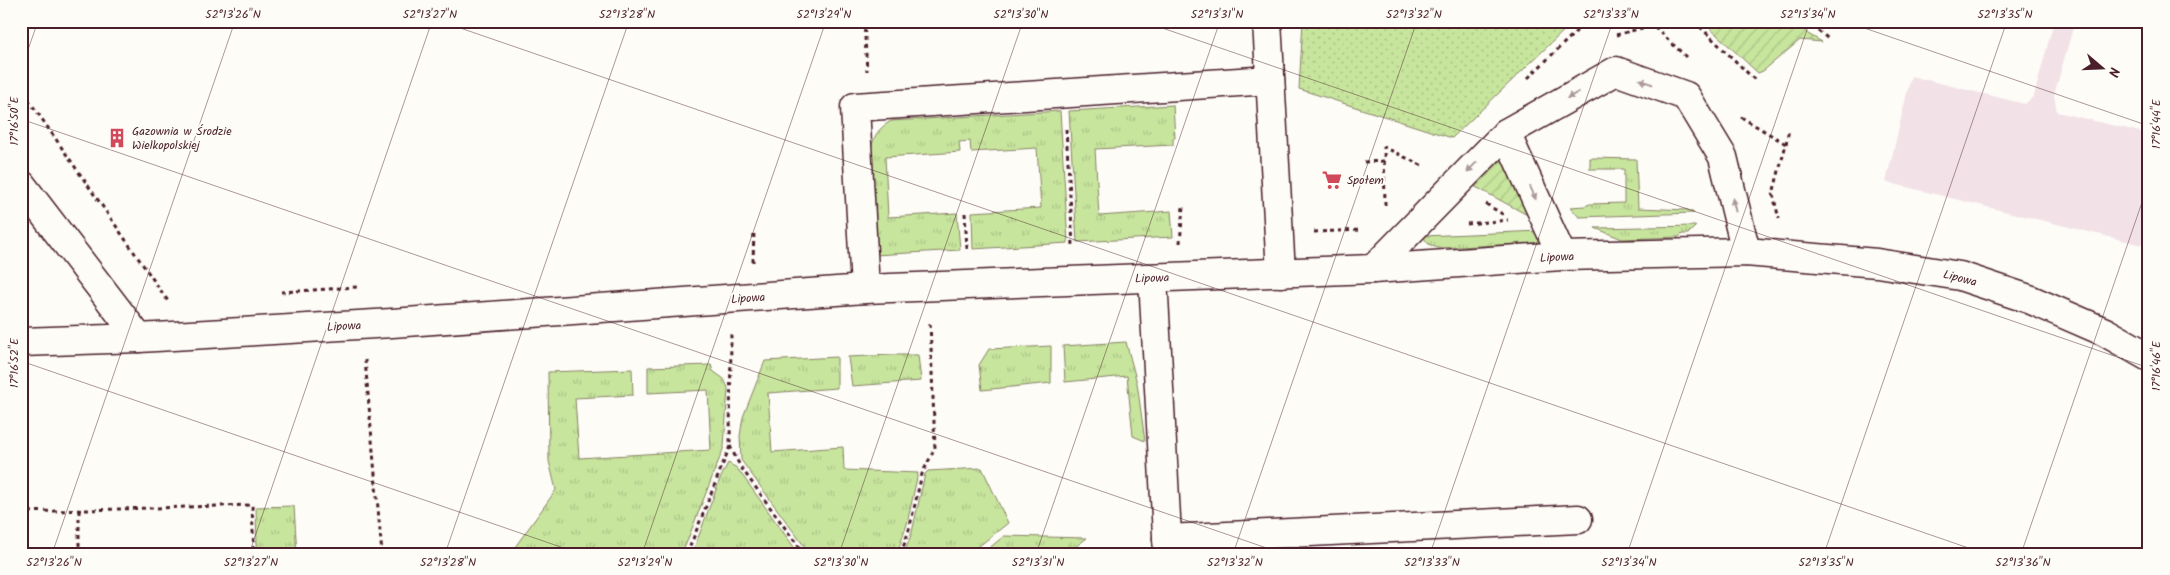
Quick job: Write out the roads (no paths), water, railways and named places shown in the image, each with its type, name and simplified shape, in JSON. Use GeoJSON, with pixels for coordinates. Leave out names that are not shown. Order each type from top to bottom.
{"type":"FeatureCollection","features":[{"type":"Feature","properties":{"kind":"street"},"geometry":{"type":"LineString","coordinates":[[1267,21],[1281,273]]}},
{"type":"Feature","properties":{"kind":"street"},"geometry":{"type":"LineString","coordinates":[[1373,269],[1506,132],[1616,72],[1686,96],[1723,157],[1746,252]]}},
{"type":"Feature","properties":{"kind":"street"},"geometry":{"type":"LineString","coordinates":[[865,289],[855,107],[1270,80]]}},
{"type":"Feature","properties":{"kind":"street"},"geometry":{"type":"LineString","coordinates":[[1506,132],[1562,256]]}},
{"type":"Feature","properties":{"kind":"street"},"geometry":{"type":"LineString","coordinates":[[21,184],[139,338]]}},
{"type":"Feature","properties":{"kind":"street","name":"Lipowa"},"geometry":{"type":"LineString","coordinates":[[21,342],[139,338],[362,324],[865,289],[1373,269],[1562,256],[1746,252],[1877,263],[1960,276],[2030,299],[2105,332],[2149,357]]}},
{"type":"Feature","properties":{"kind":"street"},"geometry":{"type":"LineString","coordinates":[[1153,278],[1167,547],[1578,519]]}},
{"type":"Feature","properties":{"kind":"place","name":"Gazownia w Środzie Wielkopolskiej"},"geometry":{"type":"Point","coordinates":[117,138]}},
{"type":"Feature","properties":{"kind":"place","name":"Społem"},"geometry":{"type":"Point","coordinates":[1332,180]}}]}
